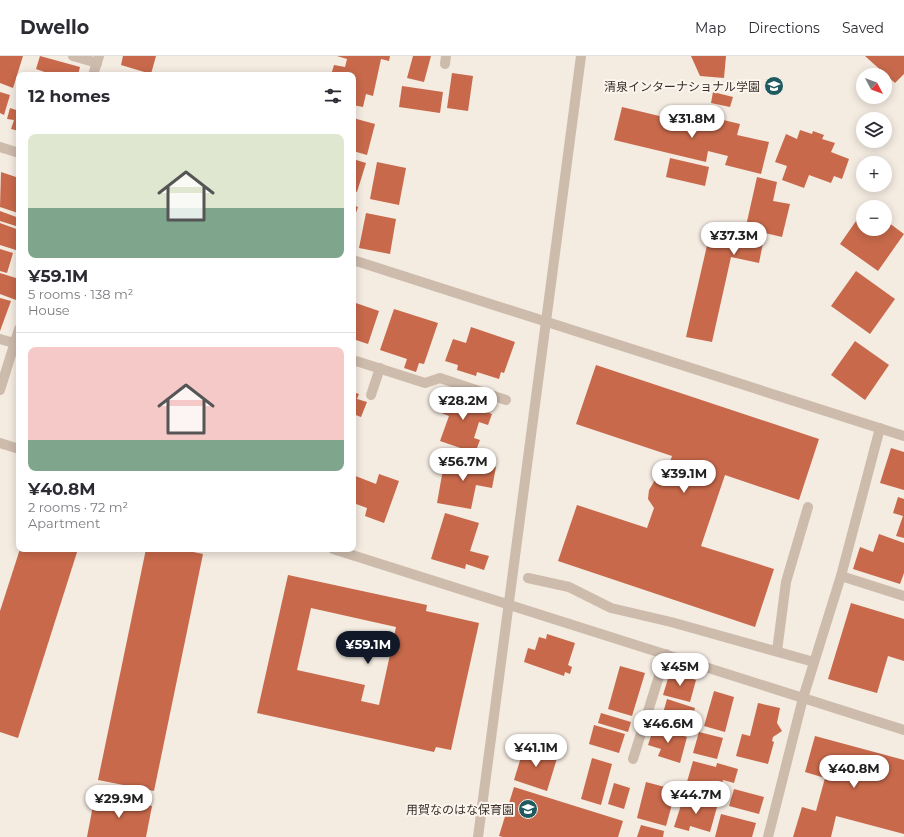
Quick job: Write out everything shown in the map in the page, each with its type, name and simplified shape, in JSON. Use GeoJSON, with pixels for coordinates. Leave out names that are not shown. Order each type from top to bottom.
{"type":"FeatureCollection","features":[{"type":"Feature","properties":{"kind":"street"},"geometry":{"type":"LineString","coordinates":[[73,56],[98,59],[94,72]]}},
{"type":"Feature","properties":{"kind":"street"},"geometry":{"type":"LineString","coordinates":[[478,837],[581,56]]}},
{"type":"Feature","properties":{"kind":"street"},"geometry":{"type":"LineString","coordinates":[[0,147],[16,152]]}},
{"type":"Feature","properties":{"kind":"street"},"geometry":{"type":"LineString","coordinates":[[356,261],[904,436]]}},
{"type":"Feature","properties":{"kind":"street"},"geometry":{"type":"LineString","coordinates":[[0,390],[16,337]]}},
{"type":"Feature","properties":{"kind":"street"},"geometry":{"type":"LineString","coordinates":[[0,339],[14,343]]}},
{"type":"Feature","properties":{"kind":"street"},"geometry":{"type":"LineString","coordinates":[[356,361],[425,383],[440,378],[506,400]]}},
{"type":"Feature","properties":{"kind":"street"},"geometry":{"type":"LineString","coordinates":[[371,395],[380,368]]}},
{"type":"Feature","properties":{"kind":"street"},"geometry":{"type":"LineString","coordinates":[[768,837],[803,698],[841,576],[880,428]]}},
{"type":"Feature","properties":{"kind":"street"},"geometry":{"type":"LineString","coordinates":[[0,443],[16,448]]}},
{"type":"Feature","properties":{"kind":"street"},"geometry":{"type":"LineString","coordinates":[[777,652],[786,582],[808,507]]}},
{"type":"Feature","properties":{"kind":"street"},"geometry":{"type":"LineString","coordinates":[[343,552],[904,730]]}},
{"type":"Feature","properties":{"kind":"street"},"geometry":{"type":"LineString","coordinates":[[841,576],[904,596]]}},
{"type":"Feature","properties":{"kind":"street"},"geometry":{"type":"LineString","coordinates":[[528,578],[569,587],[611,608],[671,622],[814,662]]}},
{"type":"Feature","properties":{"kind":"street"},"geometry":{"type":"LineString","coordinates":[[633,760],[666,654]]}},
{"type":"Feature","properties":{"kind":"building"},"geometry":{"type":"Polygon","coordinates":[[[0,56],[23,56],[18,72],[16,72],[13,88],[0,83],[0,56]]]}},
{"type":"Feature","properties":{"kind":"building"},"geometry":{"type":"Polygon","coordinates":[[[40,56],[80,67],[79,72],[44,72],[36,69],[40,56]]]}},
{"type":"Feature","properties":{"kind":"building"},"geometry":{"type":"Polygon","coordinates":[[[123,56],[156,56],[152,72],[144,72],[121,65],[123,56]]]}},
{"type":"Feature","properties":{"kind":"building"},"geometry":{"type":"Polygon","coordinates":[[[337,56],[390,56],[389,61],[381,59],[373,96],[366,94],[363,107],[356,106],[356,72],[332,72],[334,65],[345,67],[347,59],[337,56]]]}},
{"type":"Feature","properties":{"kind":"building"},"geometry":{"type":"Polygon","coordinates":[[[413,56],[431,56],[424,82],[407,78],[413,56]]]}},
{"type":"Feature","properties":{"kind":"building"},"geometry":{"type":"Polygon","coordinates":[[[691,56],[726,56],[724,78],[700,76],[691,56]]]}},
{"type":"Feature","properties":{"kind":"building"},"geometry":{"type":"Polygon","coordinates":[[[865,56],[904,56],[904,74],[895,83],[892,80],[892,68],[878,68],[865,56]]]}},
{"type":"Feature","properties":{"kind":"building"},"geometry":{"type":"Polygon","coordinates":[[[452,73],[473,76],[468,111],[447,108],[452,73]]]}},
{"type":"Feature","properties":{"kind":"building"},"geometry":{"type":"Polygon","coordinates":[[[402,86],[443,92],[440,113],[399,107],[402,86]]]}},
{"type":"Feature","properties":{"kind":"building"},"geometry":{"type":"Polygon","coordinates":[[[0,92],[10,95],[4,115],[0,113],[0,92]]]}},
{"type":"Feature","properties":{"kind":"building"},"geometry":{"type":"Polygon","coordinates":[[[713,92],[733,97],[730,107],[711,103],[713,92]]]}},
{"type":"Feature","properties":{"kind":"building"},"geometry":{"type":"Polygon","coordinates":[[[622,107],[709,128],[711,117],[740,124],[737,135],[769,142],[761,174],[725,165],[728,156],[708,151],[706,162],[614,140],[622,107]]]}},
{"type":"Feature","properties":{"kind":"building"},"geometry":{"type":"Polygon","coordinates":[[[10,108],[16,110],[16,130],[11,129],[14,120],[7,119],[10,108]]]}},
{"type":"Feature","properties":{"kind":"building"},"geometry":{"type":"Polygon","coordinates":[[[356,119],[375,124],[367,155],[356,152],[356,119]]]}},
{"type":"Feature","properties":{"kind":"building"},"geometry":{"type":"Polygon","coordinates":[[[800,130],[812,134],[813,131],[824,135],[822,139],[835,143],[831,152],[849,159],[842,179],[834,176],[831,183],[809,175],[804,188],[782,180],[787,166],[775,162],[786,134],[797,139],[800,130]]]}},
{"type":"Feature","properties":{"kind":"building"},"geometry":{"type":"Polygon","coordinates":[[[670,158],[709,167],[705,186],[666,177],[670,158]]]}},
{"type":"Feature","properties":{"kind":"building"},"geometry":{"type":"Polygon","coordinates":[[[356,160],[366,163],[356,192],[356,160]]]}},
{"type":"Feature","properties":{"kind":"building"},"geometry":{"type":"Polygon","coordinates":[[[377,162],[406,168],[399,205],[370,199],[377,162]]]}},
{"type":"Feature","properties":{"kind":"building"},"geometry":{"type":"Polygon","coordinates":[[[1,172],[16,177],[16,212],[0,207],[1,172]]]}},
{"type":"Feature","properties":{"kind":"building"},"geometry":{"type":"Polygon","coordinates":[[[757,177],[777,182],[773,201],[790,204],[782,237],[765,233],[759,263],[731,257],[712,342],[686,337],[711,228],[744,235],[757,177]]]}},
{"type":"Feature","properties":{"kind":"building"},"geometry":{"type":"Polygon","coordinates":[[[0,211],[16,217],[16,226],[0,221],[0,211]]]}},
{"type":"Feature","properties":{"kind":"building"},"geometry":{"type":"Polygon","coordinates":[[[366,213],[396,219],[390,254],[359,248],[366,213]]]}},
{"type":"Feature","properties":{"kind":"building"},"geometry":{"type":"Polygon","coordinates":[[[856,221],[856,236],[892,236],[892,225],[904,234],[878,271],[840,244],[856,221]]]}},
{"type":"Feature","properties":{"kind":"building"},"geometry":{"type":"Polygon","coordinates":[[[0,223],[16,229],[16,250],[0,245],[0,223]]]}},
{"type":"Feature","properties":{"kind":"building"},"geometry":{"type":"Polygon","coordinates":[[[0,249],[13,253],[7,273],[0,271],[0,249]]]}},
{"type":"Feature","properties":{"kind":"building"},"geometry":{"type":"Polygon","coordinates":[[[856,271],[895,299],[870,334],[831,306],[856,271]]]}},
{"type":"Feature","properties":{"kind":"building"},"geometry":{"type":"Polygon","coordinates":[[[0,273],[16,278],[16,300],[0,294],[0,273]]]}},
{"type":"Feature","properties":{"kind":"building"},"geometry":{"type":"Polygon","coordinates":[[[0,298],[11,301],[0,331],[0,298]]]}},
{"type":"Feature","properties":{"kind":"building"},"geometry":{"type":"Polygon","coordinates":[[[356,303],[379,311],[368,344],[356,340],[356,303]]]}},
{"type":"Feature","properties":{"kind":"building"},"geometry":{"type":"Polygon","coordinates":[[[394,309],[438,323],[424,364],[419,363],[416,372],[404,368],[407,359],[380,350],[394,309]]]}},
{"type":"Feature","properties":{"kind":"building"},"geometry":{"type":"Polygon","coordinates":[[[471,327],[515,342],[504,373],[501,372],[499,379],[477,372],[476,376],[457,370],[458,365],[445,361],[453,339],[466,343],[471,327]]]}},
{"type":"Feature","properties":{"kind":"building"},"geometry":{"type":"Polygon","coordinates":[[[855,341],[889,365],[865,400],[831,375],[855,341]]]}},
{"type":"Feature","properties":{"kind":"building"},"geometry":{"type":"Polygon","coordinates":[[[596,365],[819,439],[799,500],[725,475],[701,546],[774,569],[755,627],[558,561],[577,505],[647,528],[654,508],[648,499],[649,490],[655,480],[665,476],[672,456],[576,424],[596,365]]]}},
{"type":"Feature","properties":{"kind":"building"},"geometry":{"type":"Polygon","coordinates":[[[446,391],[484,404],[481,410],[492,414],[488,425],[479,422],[474,438],[480,440],[475,453],[440,441],[449,416],[439,412],[446,391]]]}},
{"type":"Feature","properties":{"kind":"building"},"geometry":{"type":"Polygon","coordinates":[[[356,393],[359,394],[357,399],[367,402],[361,417],[356,415],[356,393]]]}},
{"type":"Feature","properties":{"kind":"building"},"geometry":{"type":"Polygon","coordinates":[[[891,448],[904,452],[904,490],[880,483],[891,448]]]}},
{"type":"Feature","properties":{"kind":"building"},"geometry":{"type":"Polygon","coordinates":[[[445,458],[496,467],[492,488],[476,485],[471,509],[437,503],[445,458]]]}},
{"type":"Feature","properties":{"kind":"building"},"geometry":{"type":"Polygon","coordinates":[[[379,474],[399,481],[384,523],[365,516],[367,508],[356,504],[356,476],[376,484],[379,474]]]}},
{"type":"Feature","properties":{"kind":"building"},"geometry":{"type":"Polygon","coordinates":[[[898,497],[904,499],[904,538],[896,536],[903,516],[893,513],[898,497]]]}},
{"type":"Feature","properties":{"kind":"building"},"geometry":{"type":"Polygon","coordinates":[[[445,513],[479,523],[470,551],[489,556],[484,570],[466,564],[465,569],[431,559],[445,513]]]}},
{"type":"Feature","properties":{"kind":"building"},"geometry":{"type":"Polygon","coordinates":[[[879,534],[904,543],[904,573],[900,584],[853,569],[860,547],[873,552],[879,534]]]}},
{"type":"Feature","properties":{"kind":"building"},"geometry":{"type":"Polygon","coordinates":[[[19,552],[77,552],[18,738],[0,732],[0,611],[19,552]]]}},
{"type":"Feature","properties":{"kind":"building"},"geometry":{"type":"Polygon","coordinates":[[[145,552],[193,552],[203,554],[154,791],[98,780],[145,552]]]}},
{"type":"Feature","properties":{"kind":"building"},"geometry":{"type":"Polygon","coordinates":[[[288,575],[427,605],[426,611],[479,623],[451,750],[436,747],[434,752],[257,713],[288,575]],[[311,608],[297,670],[365,685],[361,701],[379,705],[396,627],[311,608]]]}},
{"type":"Feature","properties":{"kind":"building"},"geometry":{"type":"Polygon","coordinates":[[[851,603],[904,619],[904,661],[888,656],[877,693],[828,679],[851,603]]]}},
{"type":"Feature","properties":{"kind":"building"},"geometry":{"type":"Polygon","coordinates":[[[547,634],[575,643],[568,665],[572,667],[570,674],[565,672],[564,676],[524,662],[528,648],[535,650],[539,637],[546,639],[547,634]]]}},
{"type":"Feature","properties":{"kind":"building"},"geometry":{"type":"Polygon","coordinates":[[[620,666],[645,673],[632,716],[608,709],[620,666]]]}},
{"type":"Feature","properties":{"kind":"building"},"geometry":{"type":"Polygon","coordinates":[[[670,672],[696,680],[690,702],[663,695],[670,672]]]}},
{"type":"Feature","properties":{"kind":"building"},"geometry":{"type":"Polygon","coordinates":[[[714,691],[734,697],[725,732],[704,726],[714,691]]]}},
{"type":"Feature","properties":{"kind":"building"},"geometry":{"type":"Polygon","coordinates":[[[667,699],[695,708],[688,732],[660,724],[667,699]]]}},
{"type":"Feature","properties":{"kind":"building"},"geometry":{"type":"Polygon","coordinates":[[[758,703],[780,708],[777,723],[782,731],[773,737],[772,741],[774,742],[768,764],[736,756],[742,734],[750,736],[758,703]]]}},
{"type":"Feature","properties":{"kind":"building"},"geometry":{"type":"Polygon","coordinates":[[[601,713],[631,722],[628,732],[598,723],[601,713]]]}},
{"type":"Feature","properties":{"kind":"building"},"geometry":{"type":"Polygon","coordinates":[[[594,725],[625,734],[619,753],[589,744],[594,725]]]}},
{"type":"Feature","properties":{"kind":"building"},"geometry":{"type":"Polygon","coordinates":[[[654,727],[687,737],[680,763],[658,756],[661,749],[648,745],[654,727]]]}},
{"type":"Feature","properties":{"kind":"building"},"geometry":{"type":"Polygon","coordinates":[[[699,732],[723,738],[717,759],[693,753],[699,732]]]}},
{"type":"Feature","properties":{"kind":"building"},"geometry":{"type":"Polygon","coordinates":[[[815,736],[904,760],[904,834],[836,816],[831,837],[793,837],[802,807],[816,811],[825,778],[805,772],[815,736]]]}},
{"type":"Feature","properties":{"kind":"building"},"geometry":{"type":"Polygon","coordinates":[[[525,744],[558,755],[547,791],[514,780],[525,744]]]}},
{"type":"Feature","properties":{"kind":"building"},"geometry":{"type":"Polygon","coordinates":[[[592,758],[612,764],[601,805],[581,799],[592,758]]]}},
{"type":"Feature","properties":{"kind":"building"},"geometry":{"type":"Polygon","coordinates":[[[693,761],[716,767],[717,763],[738,769],[734,783],[723,780],[718,798],[685,789],[693,761]]]}},
{"type":"Feature","properties":{"kind":"building"},"geometry":{"type":"Polygon","coordinates":[[[646,782],[676,790],[666,826],[637,818],[646,782]]]}},
{"type":"Feature","properties":{"kind":"building"},"geometry":{"type":"Polygon","coordinates":[[[614,783],[630,788],[624,809],[608,804],[614,783]]]}},
{"type":"Feature","properties":{"kind":"building"},"geometry":{"type":"Polygon","coordinates":[[[514,787],[623,821],[618,837],[499,836],[514,787]]]}},
{"type":"Feature","properties":{"kind":"building"},"geometry":{"type":"Polygon","coordinates":[[[734,789],[764,797],[759,814],[729,806],[734,789]]]}},
{"type":"Feature","properties":{"kind":"building"},"geometry":{"type":"Polygon","coordinates":[[[95,795],[152,806],[146,837],[87,837],[95,795]]]}},
{"type":"Feature","properties":{"kind":"building"},"geometry":{"type":"Polygon","coordinates":[[[689,796],[706,801],[705,804],[717,807],[710,832],[690,826],[689,831],[674,827],[681,805],[686,806],[689,796]]]}},
{"type":"Feature","properties":{"kind":"building"},"geometry":{"type":"Polygon","coordinates":[[[721,814],[756,823],[752,837],[715,837],[721,814]]]}},
{"type":"Feature","properties":{"kind":"building"},"geometry":{"type":"Polygon","coordinates":[[[641,825],[664,831],[663,837],[637,837],[641,825]]]}},
{"type":"Feature","properties":{"kind":"place","name":"清泉インターナショナル学園"},"geometry":{"type":"Point","coordinates":[774,86]}},
{"type":"Feature","properties":{"kind":"place","name":"用賀なのはな保育園"},"geometry":{"type":"Point","coordinates":[528,809]}}]}
